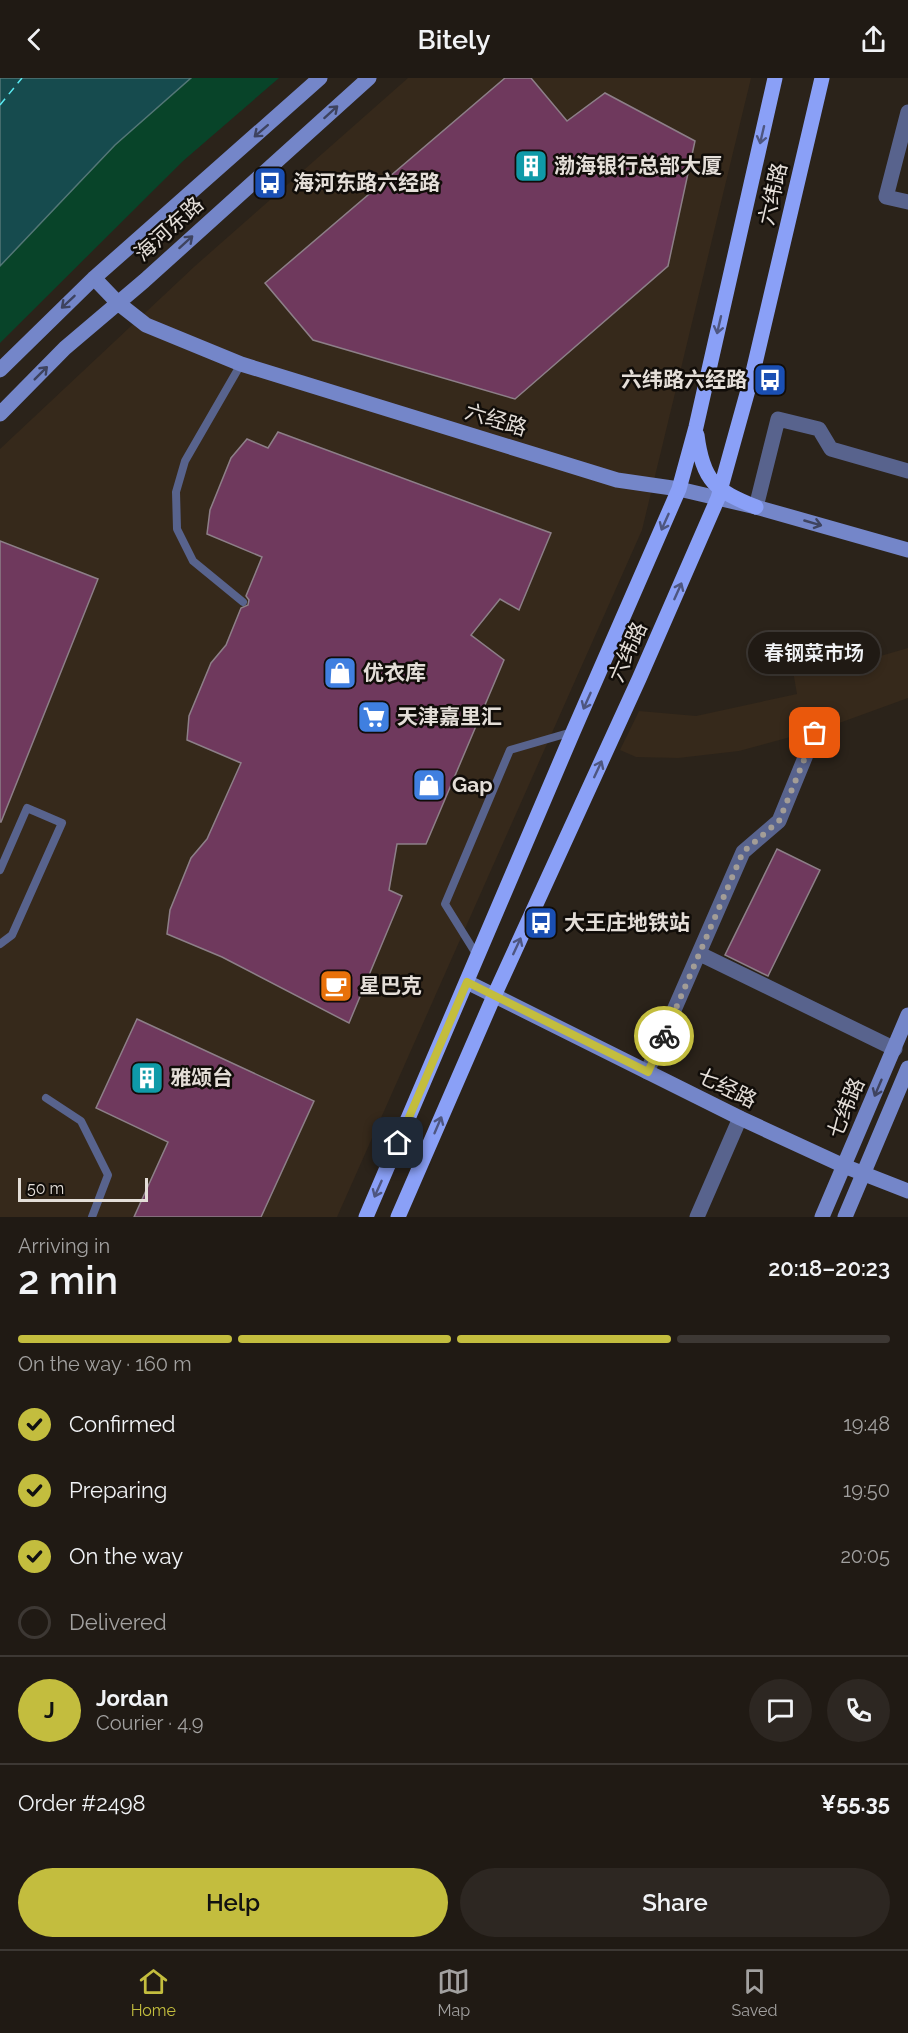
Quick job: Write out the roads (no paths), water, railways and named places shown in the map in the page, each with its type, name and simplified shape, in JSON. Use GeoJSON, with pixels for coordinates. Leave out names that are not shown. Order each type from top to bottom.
{"type":"FeatureCollection","features":[{"type":"Feature","properties":{"kind":"main road","name":"海河东路"},"geometry":{"type":"LineString","coordinates":[[0,370],[94,278],[320,78]]}},
{"type":"Feature","properties":{"kind":"main road","name":"海河东路"},"geometry":{"type":"LineString","coordinates":[[0,414],[65,348],[369,78]]}},
{"type":"Feature","properties":{"kind":"main road","name":"六纬路"},"geometry":{"type":"LineString","coordinates":[[366,1217],[573,732],[680,489],[775,78]]}},
{"type":"Feature","properties":{"kind":"main road","name":"六纬路"},"geometry":{"type":"LineString","coordinates":[[398,1217],[494,996],[639,679],[719,494],[753,372],[822,78]]}},
{"type":"Feature","properties":{"kind":"main road","name":"六经路"},"geometry":{"type":"LineString","coordinates":[[94,278],[118,303],[146,325],[242,364],[617,480],[719,494],[756,507],[908,550]]}},
{"type":"Feature","properties":{"kind":"main road"},"geometry":{"type":"LineString","coordinates":[[696,427],[700,460],[719,494]]}},
{"type":"Feature","properties":{"kind":"main road","name":"七经路"},"geometry":{"type":"LineString","coordinates":[[467,982],[740,1118],[864,1175],[908,1191]]}},
{"type":"Feature","properties":{"kind":"main road","name":"七纬路"},"geometry":{"type":"LineString","coordinates":[[822,1217],[908,1015]]}},
{"type":"Feature","properties":{"kind":"main road","name":"七纬路"},"geometry":{"type":"LineString","coordinates":[[845,1217],[908,1068]]}},
{"type":"Feature","properties":{"kind":"street"},"geometry":{"type":"LineString","coordinates":[[908,112],[886,196],[908,202]]}},
{"type":"Feature","properties":{"kind":"street"},"geometry":{"type":"LineString","coordinates":[[756,507],[778,419],[819,429],[831,449],[908,471]]}},
{"type":"Feature","properties":{"kind":"street"},"geometry":{"type":"LineString","coordinates":[[648,1072],[743,852],[779,821],[815,733]]}},
{"type":"Feature","properties":{"kind":"street"},"geometry":{"type":"LineString","coordinates":[[700,954],[895,1049]]}},
{"type":"Feature","properties":{"kind":"street"},"geometry":{"type":"LineString","coordinates":[[697,1217],[740,1118]]}},
{"type":"Feature","properties":{"kind":"lane"},"geometry":{"type":"LineString","coordinates":[[242,364],[185,462],[176,492],[177,529],[192,561],[243,602]]}},
{"type":"Feature","properties":{"kind":"lane"},"geometry":{"type":"LineString","coordinates":[[478,957],[445,904],[510,750],[573,732]]}},
{"type":"Feature","properties":{"kind":"lane"},"geometry":{"type":"LineString","coordinates":[[0,870],[27,808],[62,823],[12,935],[0,944]]}},
{"type":"Feature","properties":{"kind":"lane"},"geometry":{"type":"LineString","coordinates":[[46,1098],[81,1121],[108,1175],[92,1217]]}},
{"type":"Feature","properties":{"kind":"water"},"geometry":{"type":"Polygon","coordinates":[[[0,78],[191,78],[115,145],[0,266],[0,78]]]}},
{"type":"Feature","properties":{"kind":"place","name":"渤海银行总部大厦"},"geometry":{"type":"Point","coordinates":[531,166]}},
{"type":"Feature","properties":{"kind":"place","name":"海河东路六经路"},"geometry":{"type":"Point","coordinates":[270,183]}},
{"type":"Feature","properties":{"kind":"place","name":"六纬路六经路"},"geometry":{"type":"Point","coordinates":[770,380]}},
{"type":"Feature","properties":{"kind":"place","name":"优衣库"},"geometry":{"type":"Point","coordinates":[340,673]}},
{"type":"Feature","properties":{"kind":"place","name":"天津嘉里汇"},"geometry":{"type":"Point","coordinates":[374,717]}},
{"type":"Feature","properties":{"kind":"place","name":"春钢菜市场"},"geometry":{"type":"Point","coordinates":[815,733]}},
{"type":"Feature","properties":{"kind":"place","name":"Gap"},"geometry":{"type":"Point","coordinates":[429,785]}},
{"type":"Feature","properties":{"kind":"place","name":"大王庄地铁站"},"geometry":{"type":"Point","coordinates":[541,923]}},
{"type":"Feature","properties":{"kind":"place","name":"星巴克"},"geometry":{"type":"Point","coordinates":[336,986]}},
{"type":"Feature","properties":{"kind":"place","name":"雅颂台"},"geometry":{"type":"Point","coordinates":[147,1078]}}]}
